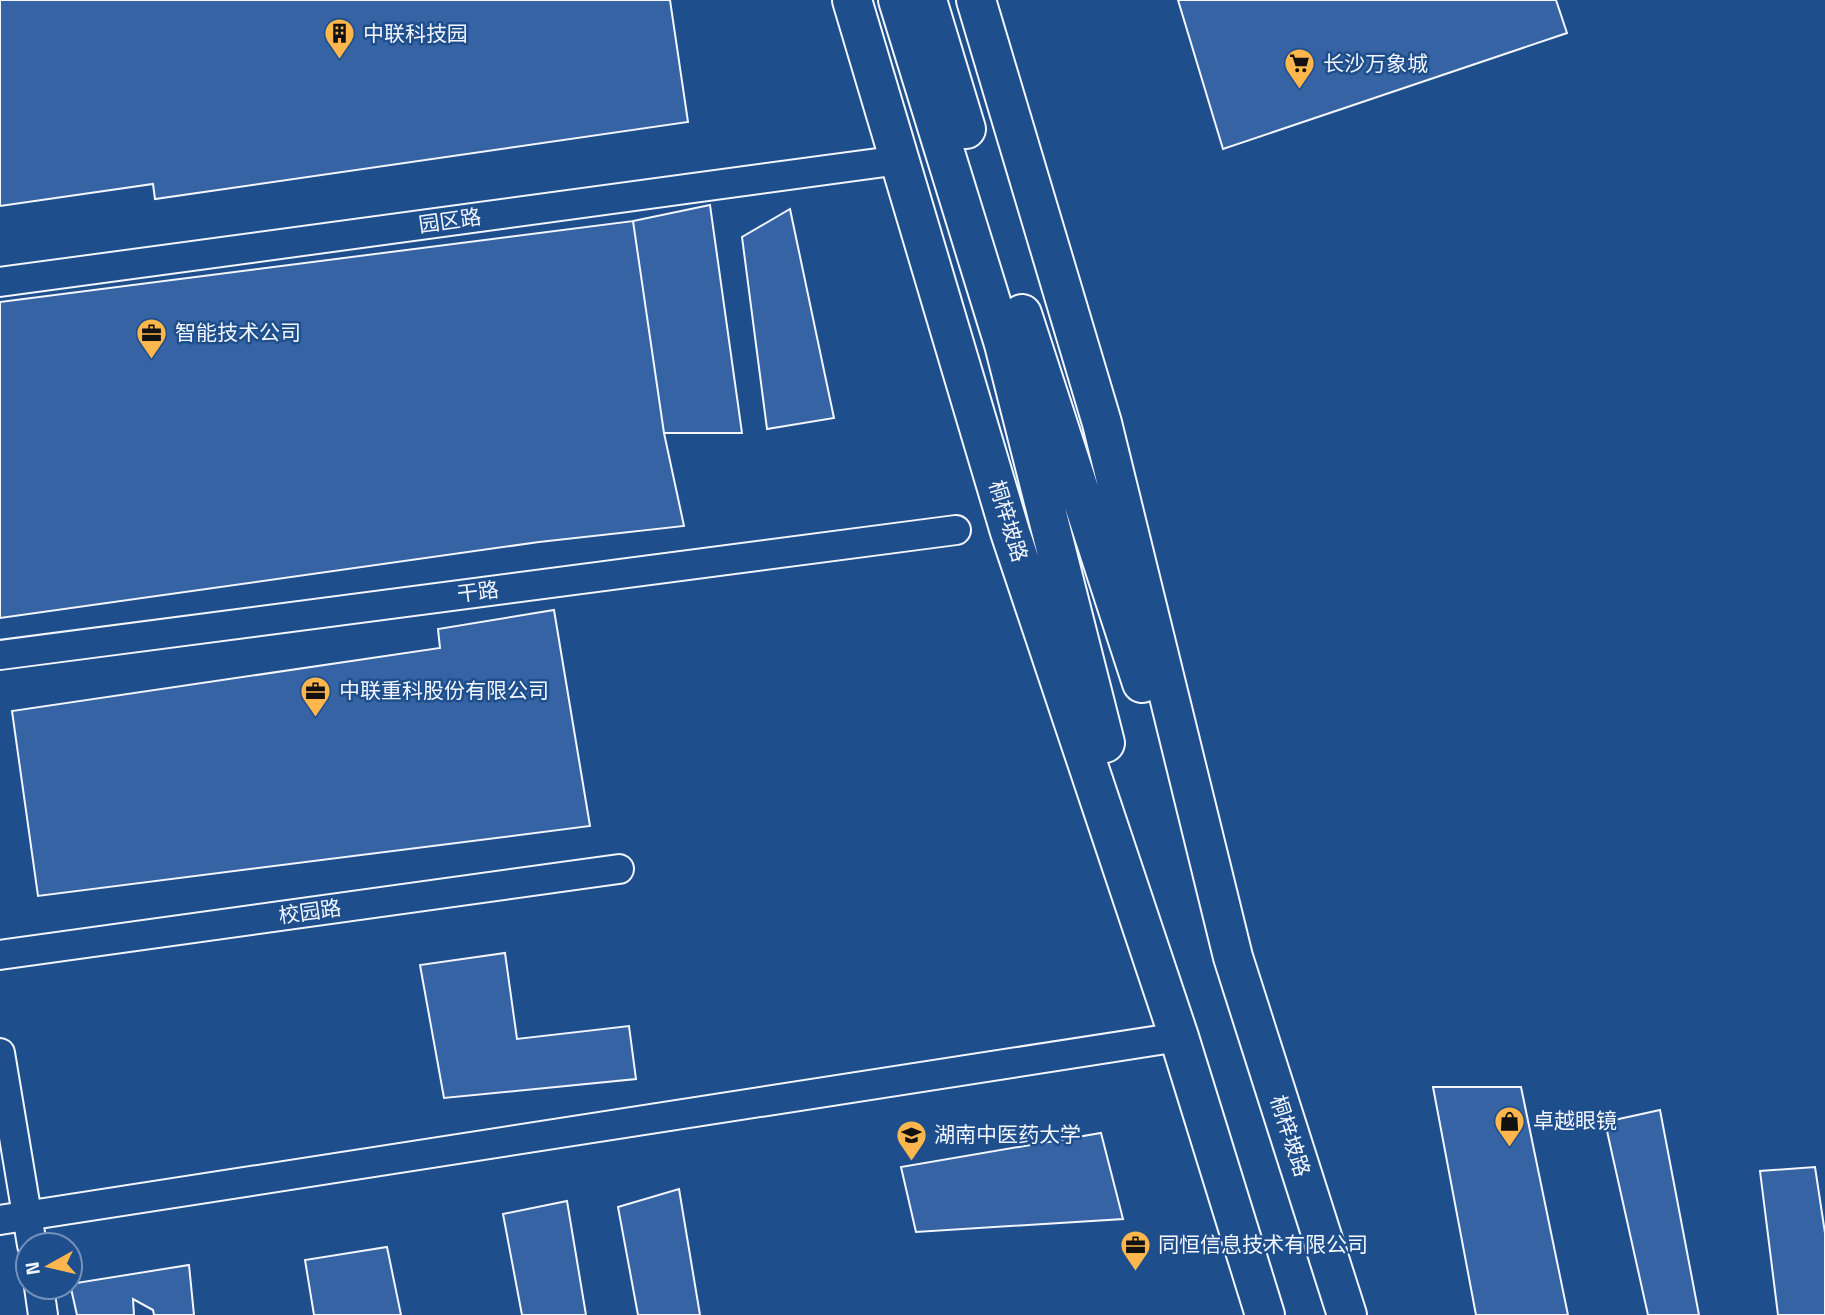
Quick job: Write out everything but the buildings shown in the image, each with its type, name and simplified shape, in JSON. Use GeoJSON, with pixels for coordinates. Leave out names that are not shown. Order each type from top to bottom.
{"type":"FeatureCollection","features":[{"type":"Feature","properties":{"kind":"main road","name":"桐梓坡路"},"geometry":{"type":"LineString","coordinates":[[852,0],[1010,532],[1179,1038],[1265,1315]]}},
{"type":"Feature","properties":{"kind":"main road","name":"桐梓坡路"},"geometry":{"type":"LineString","coordinates":[[898,0],[1004,344],[1179,1038]]}},
{"type":"Feature","properties":{"kind":"main road","name":"桐梓坡路"},"geometry":{"type":"LineString","coordinates":[[927,0],[1034,355],[1233,957],[1347,1315]]}},
{"type":"Feature","properties":{"kind":"main road","name":"桐梓坡路"},"geometry":{"type":"LineString","coordinates":[[975,0],[1102,424],[1233,957]]}},
{"type":"Feature","properties":{"kind":"street","name":"园区路"},"geometry":{"type":"LineString","coordinates":[[0,282],[900,160]]}},
{"type":"Feature","properties":{"kind":"street","name":"干路"},"geometry":{"type":"LineString","coordinates":[[0,654],[956,530]]}},
{"type":"Feature","properties":{"kind":"street","name":"校园路"},"geometry":{"type":"LineString","coordinates":[[0,955],[619,869]]}},
{"type":"Feature","properties":{"kind":"street"},"geometry":{"type":"LineString","coordinates":[[0,1053],[14,1218],[1179,1038]]}},
{"type":"Feature","properties":{"kind":"place","name":"中联科技园"},"geometry":{"type":"Point","coordinates":[340,61]}},
{"type":"Feature","properties":{"kind":"place","name":"长沙万象城"},"geometry":{"type":"Point","coordinates":[1300,91]}},
{"type":"Feature","properties":{"kind":"place","name":"智能技术公司"},"geometry":{"type":"Point","coordinates":[152,360]}},
{"type":"Feature","properties":{"kind":"place","name":"中联重科股份有限公司"},"geometry":{"type":"Point","coordinates":[316,718]}},
{"type":"Feature","properties":{"kind":"place","name":"卓越眼镜"},"geometry":{"type":"Point","coordinates":[1510,1148]}},
{"type":"Feature","properties":{"kind":"place","name":"湖南中医药大学"},"geometry":{"type":"Point","coordinates":[911,1162]}},
{"type":"Feature","properties":{"kind":"place","name":"同恒信息技术有限公司"},"geometry":{"type":"Point","coordinates":[1135,1272]}}]}
